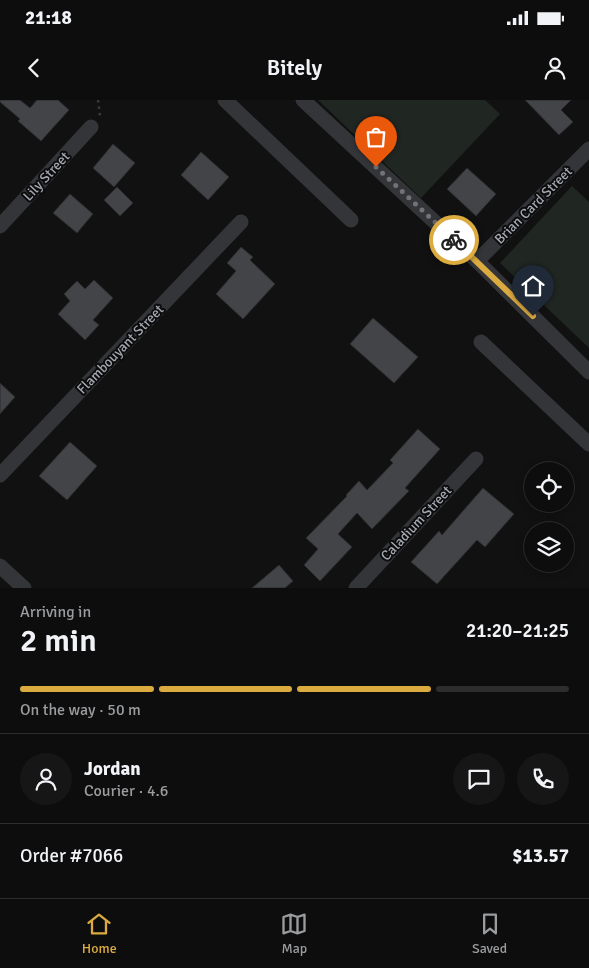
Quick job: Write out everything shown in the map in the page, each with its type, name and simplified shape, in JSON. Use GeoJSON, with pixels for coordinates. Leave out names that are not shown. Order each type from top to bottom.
{"type":"FeatureCollection","features":[{"type":"Feature","properties":{"kind":"street"},"geometry":{"type":"LineString","coordinates":[[225,100],[351,220]]}},
{"type":"Feature","properties":{"kind":"street"},"geometry":{"type":"LineString","coordinates":[[303,100],[477,261],[589,372]]}},
{"type":"Feature","properties":{"kind":"street","name":"Lily Street"},"geometry":{"type":"LineString","coordinates":[[0,226],[91,127]]}},
{"type":"Feature","properties":{"kind":"street","name":"Brian Card Street"},"geometry":{"type":"LineString","coordinates":[[477,261],[589,149]]}},
{"type":"Feature","properties":{"kind":"street","name":"Flambouyant Street"},"geometry":{"type":"LineString","coordinates":[[0,475],[241,222]]}},
{"type":"Feature","properties":{"kind":"street"},"geometry":{"type":"LineString","coordinates":[[481,342],[589,444]]}},
{"type":"Feature","properties":{"kind":"street","name":"Caladium Street"},"geometry":{"type":"LineString","coordinates":[[356,588],[476,459]]}},
{"type":"Feature","properties":{"kind":"street"},"geometry":{"type":"LineString","coordinates":[[0,566],[24,588]]}},
{"type":"Feature","properties":{"kind":"shaded area"},"geometry":{"type":"Polygon","coordinates":[[[318,100],[485,100],[500,114],[421,198],[318,100]]]}},
{"type":"Feature","properties":{"kind":"shaded area"},"geometry":{"type":"Polygon","coordinates":[[[572,186],[589,202],[589,348],[500,263],[572,186]]]}},
{"type":"Feature","properties":{"kind":"building"},"geometry":{"type":"Polygon","coordinates":[[[0,100],[20,100],[30,108],[37,100],[58,100],[69,110],[41,141],[18,121],[20,119],[0,100]]]}},
{"type":"Feature","properties":{"kind":"building"},"geometry":{"type":"Polygon","coordinates":[[[525,100],[571,100],[561,110],[573,122],[559,135],[525,100]]]}},
{"type":"Feature","properties":{"kind":"building"},"geometry":{"type":"Polygon","coordinates":[[[113,144],[135,163],[114,187],[93,168],[113,144]]]}},
{"type":"Feature","properties":{"kind":"building"},"geometry":{"type":"Polygon","coordinates":[[[201,152],[229,177],[208,200],[181,175],[201,152]]]}},
{"type":"Feature","properties":{"kind":"building"},"geometry":{"type":"Polygon","coordinates":[[[467,168],[496,194],[476,216],[447,189],[467,168]]]}},
{"type":"Feature","properties":{"kind":"building"},"geometry":{"type":"Polygon","coordinates":[[[117,187],[133,203],[120,216],[104,200],[117,187]]]}},
{"type":"Feature","properties":{"kind":"building"},"geometry":{"type":"Polygon","coordinates":[[[70,194],[93,214],[77,233],[53,213],[70,194]]]}},
{"type":"Feature","properties":{"kind":"building"},"geometry":{"type":"Polygon","coordinates":[[[241,247],[253,257],[250,260],[275,284],[243,319],[216,294],[236,271],[227,263],[241,247]]]}},
{"type":"Feature","properties":{"kind":"building"},"geometry":{"type":"Polygon","coordinates":[[[94,280],[113,298],[93,320],[99,325],[85,340],[58,314],[70,301],[64,294],[77,281],[85,289],[94,280]]]}},
{"type":"Feature","properties":{"kind":"building"},"geometry":{"type":"Polygon","coordinates":[[[373,318],[418,357],[394,383],[350,344],[373,318]]]}},
{"type":"Feature","properties":{"kind":"building"},"geometry":{"type":"Polygon","coordinates":[[[0,383],[15,397],[0,414],[0,383]]]}},
{"type":"Feature","properties":{"kind":"building"},"geometry":{"type":"Polygon","coordinates":[[[418,429],[440,449],[405,488],[409,491],[372,529],[357,513],[338,534],[352,547],[320,581],[304,565],[318,549],[306,538],[359,481],[367,490],[393,463],[390,460],[418,429]]]}},
{"type":"Feature","properties":{"kind":"building"},"geometry":{"type":"Polygon","coordinates":[[[70,442],[97,466],[67,500],[39,476],[70,442]]]}},
{"type":"Feature","properties":{"kind":"building"},"geometry":{"type":"Polygon","coordinates":[[[483,488],[514,514],[485,547],[477,540],[437,584],[411,562],[439,531],[442,535],[483,488]]]}},
{"type":"Feature","properties":{"kind":"building"},"geometry":{"type":"Polygon","coordinates":[[[279,565],[293,581],[285,588],[252,588],[279,565]]]}},
{"type":"Feature","properties":{"kind":"way so far"},"geometry":{"type":"LineString","coordinates":[[376,167],[454,240]]}},
{"type":"Feature","properties":{"kind":"route"},"geometry":{"type":"LineString","coordinates":[[454,240],[533,316]]}}]}
